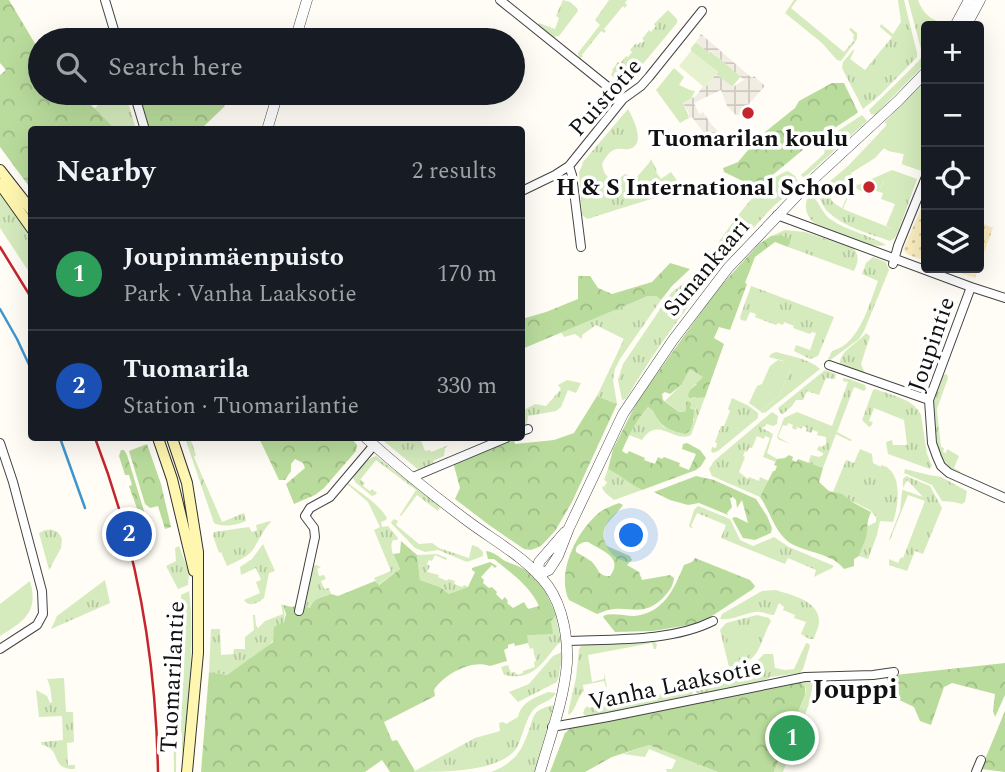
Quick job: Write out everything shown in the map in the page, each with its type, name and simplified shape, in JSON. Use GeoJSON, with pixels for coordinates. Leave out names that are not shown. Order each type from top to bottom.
{"type":"FeatureCollection","features":[{"type":"Feature","properties":{"kind":"main road"},"geometry":{"type":"LineString","coordinates":[[0,170],[28,206]]}},
{"type":"Feature","properties":{"kind":"main road"},"geometry":{"type":"LineString","coordinates":[[0,184],[28,223]]}},
{"type":"Feature","properties":{"kind":"main road","name":"Tuomarilantie"},"geometry":{"type":"LineString","coordinates":[[159,441],[172,479],[198,583]]}},
{"type":"Feature","properties":{"kind":"main road","name":"Tuomarilantie"},"geometry":{"type":"LineString","coordinates":[[173,441],[192,506],[198,552],[198,653],[187,772]]}},
{"type":"Feature","properties":{"kind":"street"},"geometry":{"type":"LineString","coordinates":[[105,0],[113,28]]}},
{"type":"Feature","properties":{"kind":"street"},"geometry":{"type":"LineString","coordinates":[[299,28],[307,0]]}},
{"type":"Feature","properties":{"kind":"street"},"geometry":{"type":"LineString","coordinates":[[500,0],[623,99]]}},
{"type":"Feature","properties":{"kind":"street"},"geometry":{"type":"LineString","coordinates":[[958,21],[969,0]]}},
{"type":"Feature","properties":{"kind":"street"},"geometry":{"type":"LineString","coordinates":[[969,21],[980,0]]}},
{"type":"Feature","properties":{"kind":"street","name":"Puistotie"},"geometry":{"type":"LineString","coordinates":[[525,190],[569,166],[623,99],[649,77],[702,11]]}},
{"type":"Feature","properties":{"kind":"street","name":"Sunankaari"},"geometry":{"type":"LineString","coordinates":[[538,575],[549,570],[554,564],[624,414],[673,340],[728,268],[778,215],[921,77]]}},
{"type":"Feature","properties":{"kind":"street"},"geometry":{"type":"LineString","coordinates":[[138,105],[144,126]]}},
{"type":"Feature","properties":{"kind":"street"},"geometry":{"type":"LineString","coordinates":[[268,126],[274,105]]}},
{"type":"Feature","properties":{"kind":"street"},"geometry":{"type":"LineString","coordinates":[[569,166],[582,247]]}},
{"type":"Feature","properties":{"kind":"street"},"geometry":{"type":"LineString","coordinates":[[894,261],[921,190]]}},
{"type":"Feature","properties":{"kind":"street"},"geometry":{"type":"LineString","coordinates":[[778,215],[894,261],[1005,298]]}},
{"type":"Feature","properties":{"kind":"street","name":"Joupintie"},"geometry":{"type":"LineString","coordinates":[[971,288],[929,400],[932,443],[941,466],[949,473],[1005,498]]}},
{"type":"Feature","properties":{"kind":"street"},"geometry":{"type":"LineString","coordinates":[[829,365],[929,400]]}},
{"type":"Feature","properties":{"kind":"street"},"geometry":{"type":"LineString","coordinates":[[369,441],[467,521],[526,564],[549,587],[559,608],[567,661],[540,772]]}},
{"type":"Feature","properties":{"kind":"street"},"geometry":{"type":"LineString","coordinates":[[413,477],[499,441]]}},
{"type":"Feature","properties":{"kind":"street"},"geometry":{"type":"LineString","coordinates":[[0,443],[42,591],[43,614],[37,625],[0,649]]}},
{"type":"Feature","properties":{"kind":"street"},"geometry":{"type":"LineString","coordinates":[[299,611],[315,537],[314,528],[305,516],[310,508],[330,497],[374,445]]}},
{"type":"Feature","properties":{"kind":"street"},"geometry":{"type":"LineString","coordinates":[[566,641],[657,636],[697,629],[713,621]]}},
{"type":"Feature","properties":{"kind":"street","name":"Vanha Laaksotie"},"geometry":{"type":"LineString","coordinates":[[552,727],[804,677],[894,672]]}},
{"type":"Feature","properties":{"kind":"street"},"geometry":{"type":"LineString","coordinates":[[976,772],[981,760]]}},
{"type":"Feature","properties":{"kind":"green space"},"geometry":{"type":"Polygon","coordinates":[[[0,0],[9,0],[28,32],[28,105],[91,105],[112,126],[28,126],[28,185],[0,147],[0,75],[6,70],[0,63],[0,0]]]}},
{"type":"Feature","properties":{"kind":"green space"},"geometry":{"type":"Polygon","coordinates":[[[563,0],[570,2],[578,11],[559,36],[553,37],[538,25],[539,23],[555,29],[559,18],[556,16],[563,0]]]}},
{"type":"Feature","properties":{"kind":"green space"},"geometry":{"type":"Polygon","coordinates":[[[609,0],[627,0],[627,5],[625,8],[623,6],[604,29],[604,33],[601,31],[583,57],[579,58],[578,53],[600,25],[595,20],[609,0]]]}},
{"type":"Feature","properties":{"kind":"green space"},"geometry":{"type":"Polygon","coordinates":[[[794,0],[797,0],[791,8],[844,52],[854,40],[849,29],[857,33],[857,39],[841,61],[785,13],[794,0]]]}},
{"type":"Feature","properties":{"kind":"green space"},"geometry":{"type":"Polygon","coordinates":[[[898,0],[904,0],[917,57],[863,109],[842,68],[843,62],[854,49],[850,59],[865,70],[892,37],[880,27],[881,24],[893,34],[901,22],[898,0]]]}},
{"type":"Feature","properties":{"kind":"green space"},"geometry":{"type":"Polygon","coordinates":[[[908,0],[918,0],[926,14],[937,21],[921,21],[921,49],[908,0]]]}},
{"type":"Feature","properties":{"kind":"green space"},"geometry":{"type":"Polygon","coordinates":[[[668,10],[677,19],[677,23],[627,83],[622,84],[611,75],[612,70],[618,62],[620,64],[628,57],[636,43],[642,43],[649,30],[651,32],[656,26],[654,24],[668,10]]]}},
{"type":"Feature","properties":{"kind":"green space"},"geometry":{"type":"Polygon","coordinates":[[[696,42],[741,76],[732,87],[691,51],[696,42]]]}},
{"type":"Feature","properties":{"kind":"green space"},"geometry":{"type":"Polygon","coordinates":[[[691,51],[718,72],[705,88],[679,66],[691,51]]]}},
{"type":"Feature","properties":{"kind":"green space"},"geometry":{"type":"Polygon","coordinates":[[[921,58],[920,69],[875,115],[871,114],[869,110],[921,58]]]}},
{"type":"Feature","properties":{"kind":"green space"},"geometry":{"type":"Polygon","coordinates":[[[674,68],[684,77],[679,85],[695,91],[691,99],[683,103],[689,117],[680,123],[656,90],[674,68]]]}},
{"type":"Feature","properties":{"kind":"green space"},"geometry":{"type":"Polygon","coordinates":[[[832,83],[844,83],[858,112],[856,114],[810,144],[758,187],[724,172],[723,168],[738,162],[760,136],[795,108],[799,101],[832,83]]]}},
{"type":"Feature","properties":{"kind":"green space"},"geometry":{"type":"Polygon","coordinates":[[[921,86],[921,171],[902,164],[904,154],[884,148],[875,158],[851,173],[853,178],[838,186],[836,182],[832,186],[834,188],[831,195],[835,204],[842,208],[851,187],[892,170],[917,179],[898,232],[890,241],[858,230],[834,217],[826,210],[816,193],[848,166],[887,125],[885,122],[921,86]],[[914,179],[884,180],[879,192],[871,189],[869,194],[852,187],[843,209],[893,229],[914,179]]]}},
{"type":"Feature","properties":{"kind":"green space"},"geometry":{"type":"Polygon","coordinates":[[[921,86],[921,171],[902,164],[904,154],[884,148],[881,151],[879,133],[887,125],[885,122],[921,86]]]}},
{"type":"Feature","properties":{"kind":"green space"},"geometry":{"type":"Polygon","coordinates":[[[98,105],[129,105],[135,126],[112,126],[94,109],[98,105]]]}},
{"type":"Feature","properties":{"kind":"green space"},"geometry":{"type":"Polygon","coordinates":[[[141,105],[225,105],[204,126],[147,126],[141,105]]]}},
{"type":"Feature","properties":{"kind":"green space"},"geometry":{"type":"Polygon","coordinates":[[[628,109],[637,131],[637,142],[629,149],[616,149],[611,152],[602,164],[604,172],[610,180],[617,180],[625,174],[636,178],[651,159],[661,179],[671,172],[683,189],[587,219],[582,215],[579,172],[583,162],[628,109]]]}},
{"type":"Feature","properties":{"kind":"green space"},"geometry":{"type":"Polygon","coordinates":[[[862,115],[867,121],[804,178],[801,175],[824,154],[825,149],[821,142],[862,115]]]}},
{"type":"Feature","properties":{"kind":"green space"},"geometry":{"type":"Polygon","coordinates":[[[788,171],[799,183],[767,213],[710,279],[657,350],[626,399],[622,400],[618,380],[623,364],[671,293],[701,267],[752,198],[776,176],[788,171]]]}},
{"type":"Feature","properties":{"kind":"green space"},"geometry":{"type":"Polygon","coordinates":[[[894,171],[914,179],[893,229],[886,226],[895,204],[881,199],[883,193],[879,192],[887,174],[894,171]]]}},
{"type":"Feature","properties":{"kind":"green space"},"geometry":{"type":"Polygon","coordinates":[[[0,190],[28,230],[28,270],[0,228],[0,190]]]}},
{"type":"Feature","properties":{"kind":"green space"},"geometry":{"type":"Polygon","coordinates":[[[810,194],[830,219],[886,245],[860,242],[814,223],[806,209],[810,194]]]}},
{"type":"Feature","properties":{"kind":"green space"},"geometry":{"type":"Polygon","coordinates":[[[785,230],[805,232],[853,248],[858,259],[854,271],[788,247],[790,243],[780,235],[771,236],[785,230]]]}},
{"type":"Feature","properties":{"kind":"green space"},"geometry":{"type":"Polygon","coordinates":[[[780,235],[790,239],[788,247],[775,242],[755,257],[730,330],[719,327],[714,338],[724,344],[705,397],[687,397],[697,384],[681,385],[670,394],[662,394],[663,400],[679,412],[686,411],[686,402],[692,403],[690,408],[695,410],[690,429],[685,434],[667,428],[648,407],[636,422],[622,451],[627,454],[629,451],[655,464],[658,457],[664,457],[689,470],[696,454],[682,449],[683,444],[687,443],[700,450],[706,458],[701,466],[642,490],[608,469],[613,449],[638,400],[717,290],[759,244],[771,236],[780,235]]]}},
{"type":"Feature","properties":{"kind":"green space"},"geometry":{"type":"Polygon","coordinates":[[[873,257],[886,262],[889,270],[864,331],[859,339],[829,361],[832,351],[850,340],[867,311],[878,281],[862,274],[866,263],[873,257]]]}},
{"type":"Feature","properties":{"kind":"green space"},"geometry":{"type":"Polygon","coordinates":[[[670,263],[690,269],[661,300],[656,296],[648,296],[525,348],[525,318],[578,299],[578,276],[590,276],[598,288],[612,294],[652,282],[670,263]]]}},
{"type":"Feature","properties":{"kind":"green space"},"geometry":{"type":"Polygon","coordinates":[[[751,286],[834,317],[818,356],[810,359],[794,351],[796,345],[810,350],[816,333],[810,334],[784,322],[783,325],[776,325],[755,317],[756,314],[750,312],[746,321],[741,320],[751,286]]]}},
{"type":"Feature","properties":{"kind":"green space"},"geometry":{"type":"Polygon","coordinates":[[[648,296],[656,296],[661,300],[615,369],[613,380],[617,404],[597,396],[624,339],[596,325],[582,335],[582,339],[575,334],[564,337],[561,332],[648,296]]]}},
{"type":"Feature","properties":{"kind":"green space"},"geometry":{"type":"Polygon","coordinates":[[[866,333],[870,336],[861,364],[865,373],[840,365],[845,352],[866,333]]]}},
{"type":"Feature","properties":{"kind":"green space"},"geometry":{"type":"Polygon","coordinates":[[[776,352],[805,360],[820,369],[762,413],[760,411],[779,396],[790,370],[784,361],[769,357],[776,352]]]}},
{"type":"Feature","properties":{"kind":"green space"},"geometry":{"type":"Polygon","coordinates":[[[778,360],[788,364],[790,370],[779,396],[760,411],[749,403],[770,366],[778,360]]]}},
{"type":"Feature","properties":{"kind":"green space"},"geometry":{"type":"Polygon","coordinates":[[[690,369],[703,377],[690,390],[689,399],[700,399],[695,410],[690,408],[692,403],[688,401],[686,411],[679,412],[665,401],[681,385],[690,369]]]}},
{"type":"Feature","properties":{"kind":"green space"},"geometry":{"type":"Polygon","coordinates":[[[825,370],[836,374],[835,379],[826,378],[819,395],[807,391],[803,400],[796,400],[783,414],[780,413],[778,408],[825,370]]]}},
{"type":"Feature","properties":{"kind":"green space"},"geometry":{"type":"Polygon","coordinates":[[[947,374],[937,409],[941,447],[944,448],[943,452],[946,453],[947,449],[959,456],[954,468],[961,472],[959,474],[947,465],[940,455],[934,429],[935,399],[943,375],[947,374]]]}},
{"type":"Feature","properties":{"kind":"green space"},"geometry":{"type":"Polygon","coordinates":[[[843,378],[865,385],[866,389],[864,391],[854,387],[837,432],[852,440],[836,434],[823,468],[808,464],[811,455],[823,455],[817,450],[819,446],[826,444],[826,437],[817,435],[818,432],[813,430],[811,433],[806,431],[807,428],[803,426],[801,429],[797,427],[796,430],[788,423],[787,426],[783,425],[778,437],[790,444],[778,439],[777,437],[784,418],[797,412],[832,426],[848,382],[843,381],[843,378]]]}},
{"type":"Feature","properties":{"kind":"green space"},"geometry":{"type":"Polygon","coordinates":[[[567,380],[581,383],[576,393],[568,390],[561,407],[556,411],[528,416],[525,424],[525,409],[535,404],[546,406],[561,389],[558,385],[567,380]]]}},
{"type":"Feature","properties":{"kind":"green space"},"geometry":{"type":"Polygon","coordinates":[[[875,389],[901,398],[918,410],[932,466],[930,469],[888,454],[886,442],[892,440],[893,445],[907,445],[904,420],[874,408],[869,421],[873,422],[871,426],[862,420],[875,389]]]}},
{"type":"Feature","properties":{"kind":"green space"},"geometry":{"type":"Polygon","coordinates":[[[597,396],[617,404],[572,502],[555,531],[541,546],[531,550],[524,549],[455,499],[460,488],[453,462],[506,441],[514,441],[515,444],[554,440],[574,433],[597,396]]]}},
{"type":"Feature","properties":{"kind":"green space"},"geometry":{"type":"Polygon","coordinates":[[[705,397],[691,435],[685,437],[654,430],[642,440],[629,435],[648,407],[664,427],[694,421],[699,399],[697,398],[705,397]]]}},
{"type":"Feature","properties":{"kind":"green space"},"geometry":{"type":"Polygon","coordinates":[[[732,398],[749,406],[758,413],[758,418],[713,453],[712,447],[716,448],[715,442],[730,411],[728,409],[732,398]]]}},
{"type":"Feature","properties":{"kind":"green space"},"geometry":{"type":"Polygon","coordinates":[[[772,412],[778,416],[777,424],[767,424],[762,428],[773,434],[767,453],[777,459],[776,462],[763,457],[770,438],[757,436],[752,448],[745,451],[739,472],[748,479],[749,477],[759,481],[760,477],[769,481],[760,497],[712,476],[709,469],[714,461],[772,412]]]}},
{"type":"Feature","properties":{"kind":"green space"},"geometry":{"type":"Polygon","coordinates":[[[186,441],[191,441],[196,455],[194,457],[222,522],[244,513],[246,521],[230,525],[214,523],[186,441]]]}},
{"type":"Feature","properties":{"kind":"green space"},"geometry":{"type":"Polygon","coordinates":[[[260,441],[354,441],[357,445],[356,451],[315,495],[294,504],[286,484],[305,468],[303,463],[295,459],[285,480],[279,480],[260,441]]]}},
{"type":"Feature","properties":{"kind":"green space"},"geometry":{"type":"Polygon","coordinates":[[[384,441],[421,441],[425,451],[431,452],[449,445],[445,448],[444,456],[420,471],[384,441]]]}},
{"type":"Feature","properties":{"kind":"green space"},"geometry":{"type":"Polygon","coordinates":[[[147,444],[161,484],[171,527],[165,529],[158,506],[150,508],[145,504],[129,451],[147,444]]]}},
{"type":"Feature","properties":{"kind":"green space"},"geometry":{"type":"Polygon","coordinates":[[[860,449],[872,454],[873,463],[888,468],[898,489],[893,522],[880,521],[868,559],[859,556],[859,553],[867,532],[866,525],[876,522],[876,517],[870,510],[833,492],[846,460],[854,463],[860,449]]]}},
{"type":"Feature","properties":{"kind":"green space"},"geometry":{"type":"Polygon","coordinates":[[[121,450],[127,455],[147,521],[147,527],[144,528],[129,486],[132,485],[129,475],[125,475],[119,456],[121,450]]]}},
{"type":"Feature","properties":{"kind":"green space"},"geometry":{"type":"Polygon","coordinates":[[[789,455],[796,462],[798,459],[823,468],[819,482],[829,491],[842,494],[871,512],[866,537],[859,556],[854,559],[854,566],[844,569],[826,556],[790,543],[777,528],[760,497],[775,471],[777,459],[789,455]]]}},
{"type":"Feature","properties":{"kind":"green space"},"geometry":{"type":"Polygon","coordinates":[[[376,456],[440,505],[438,511],[417,495],[401,516],[416,490],[376,460],[360,480],[365,483],[363,486],[377,493],[372,496],[356,483],[353,478],[366,462],[376,456]]]}},
{"type":"Feature","properties":{"kind":"green space"},"geometry":{"type":"Polygon","coordinates":[[[608,469],[642,490],[614,500],[602,488],[607,482],[604,480],[608,469]]]}},
{"type":"Feature","properties":{"kind":"green space"},"geometry":{"type":"Polygon","coordinates":[[[905,469],[941,477],[967,491],[965,502],[962,504],[942,501],[932,485],[904,473],[905,469]]]}},
{"type":"Feature","properties":{"kind":"green space"},"geometry":{"type":"Polygon","coordinates":[[[696,476],[714,480],[756,499],[767,516],[772,528],[771,533],[755,540],[743,538],[732,518],[736,517],[748,523],[742,500],[737,508],[736,500],[730,498],[732,507],[728,515],[699,503],[688,505],[670,500],[654,492],[696,476]]]}},
{"type":"Feature","properties":{"kind":"green space"},"geometry":{"type":"Polygon","coordinates":[[[906,476],[930,486],[942,508],[923,554],[915,551],[907,571],[889,565],[889,559],[898,563],[901,557],[903,558],[925,501],[908,495],[889,540],[900,511],[902,491],[923,497],[907,480],[903,488],[903,479],[906,476]]]}},
{"type":"Feature","properties":{"kind":"green space"},"geometry":{"type":"Polygon","coordinates":[[[348,483],[379,508],[387,518],[381,522],[382,527],[388,526],[398,538],[393,540],[391,547],[400,569],[378,585],[374,578],[391,571],[374,530],[380,527],[368,502],[348,483]]]}},
{"type":"Feature","properties":{"kind":"green space"},"geometry":{"type":"Polygon","coordinates":[[[619,503],[623,505],[605,528],[604,539],[607,546],[630,556],[632,560],[627,565],[639,572],[642,580],[670,575],[674,578],[663,598],[649,608],[616,609],[597,614],[569,600],[565,589],[567,563],[578,538],[594,517],[619,503]],[[588,542],[578,546],[576,552],[592,562],[601,574],[610,576],[614,569],[613,559],[588,542]]]}},
{"type":"Feature","properties":{"kind":"green space"},"geometry":{"type":"Polygon","coordinates":[[[698,506],[730,519],[740,540],[753,546],[774,537],[789,547],[834,566],[814,577],[816,570],[788,558],[785,564],[721,538],[726,525],[697,513],[691,528],[689,526],[694,510],[698,506]]]}},
{"type":"Feature","properties":{"kind":"green space"},"geometry":{"type":"Polygon","coordinates":[[[394,519],[398,521],[396,525],[419,544],[432,543],[469,558],[472,545],[483,552],[483,556],[467,562],[438,550],[425,552],[415,548],[392,524],[394,519]]]}},
{"type":"Feature","properties":{"kind":"green space"},"geometry":{"type":"Polygon","coordinates":[[[270,521],[252,551],[227,566],[221,552],[219,553],[214,532],[249,527],[252,532],[257,530],[256,525],[270,521]]]}},
{"type":"Feature","properties":{"kind":"green space"},"geometry":{"type":"Polygon","coordinates":[[[45,530],[56,531],[62,539],[61,548],[49,570],[39,533],[45,530]]]}},
{"type":"Feature","properties":{"kind":"green space"},"geometry":{"type":"Polygon","coordinates":[[[401,541],[417,555],[420,580],[440,587],[449,594],[468,587],[475,572],[472,568],[490,562],[497,566],[495,568],[492,565],[481,577],[483,583],[489,588],[492,587],[502,600],[505,597],[513,608],[524,602],[528,609],[539,606],[520,580],[494,559],[488,559],[486,551],[526,570],[541,584],[551,603],[556,616],[551,621],[553,634],[527,635],[528,643],[508,645],[504,650],[507,661],[490,666],[483,664],[459,669],[439,684],[434,690],[435,696],[384,722],[392,741],[397,740],[415,771],[413,772],[390,772],[382,760],[365,772],[201,772],[209,672],[227,675],[273,642],[274,627],[284,622],[286,614],[283,605],[292,607],[302,604],[310,608],[316,600],[331,594],[338,596],[375,581],[379,585],[400,569],[393,554],[400,553],[401,541]]]}},
{"type":"Feature","properties":{"kind":"green space"},"geometry":{"type":"Polygon","coordinates":[[[263,544],[275,571],[269,573],[264,598],[248,604],[244,600],[260,593],[256,582],[261,580],[256,568],[241,575],[240,567],[252,559],[263,544]]]}},
{"type":"Feature","properties":{"kind":"green space"},"geometry":{"type":"Polygon","coordinates":[[[179,546],[189,573],[188,585],[178,589],[166,566],[176,561],[175,548],[179,546]]]}},
{"type":"Feature","properties":{"kind":"green space"},"geometry":{"type":"Polygon","coordinates":[[[437,554],[447,558],[446,560],[435,555],[427,564],[430,566],[427,572],[439,575],[438,577],[447,581],[455,581],[454,584],[462,587],[469,587],[449,594],[440,587],[420,580],[417,555],[437,554]]]}},
{"type":"Feature","properties":{"kind":"green space"},"geometry":{"type":"Polygon","coordinates":[[[695,558],[750,580],[755,586],[712,616],[695,624],[653,631],[615,632],[603,617],[612,614],[634,616],[653,610],[672,591],[684,565],[695,558]]]}},
{"type":"Feature","properties":{"kind":"green space"},"geometry":{"type":"Polygon","coordinates":[[[312,566],[321,567],[317,569],[319,576],[324,575],[326,579],[321,581],[324,589],[329,588],[331,594],[311,608],[302,604],[312,566]]]}},
{"type":"Feature","properties":{"kind":"green space"},"geometry":{"type":"Polygon","coordinates":[[[105,580],[110,603],[51,629],[57,616],[105,580]]]}},
{"type":"Feature","properties":{"kind":"green space"},"geometry":{"type":"Polygon","coordinates":[[[30,581],[31,608],[22,620],[0,636],[0,604],[30,581]]]}},
{"type":"Feature","properties":{"kind":"green space"},"geometry":{"type":"Polygon","coordinates":[[[776,590],[804,600],[815,609],[819,622],[814,639],[801,634],[806,622],[794,618],[795,615],[783,610],[784,607],[779,603],[774,615],[756,612],[720,619],[722,614],[762,591],[776,590]]]}},
{"type":"Feature","properties":{"kind":"green space"},"geometry":{"type":"Polygon","coordinates":[[[189,591],[191,654],[182,760],[184,626],[181,595],[189,591]]]}},
{"type":"Feature","properties":{"kind":"green space"},"geometry":{"type":"Polygon","coordinates":[[[281,604],[284,617],[282,628],[267,646],[227,675],[209,672],[211,629],[220,629],[221,655],[233,654],[234,649],[245,649],[245,637],[254,630],[253,615],[258,628],[265,621],[283,614],[281,604]]]}},
{"type":"Feature","properties":{"kind":"green space"},"geometry":{"type":"Polygon","coordinates":[[[757,615],[771,621],[758,651],[748,661],[729,667],[720,630],[726,623],[757,615]]]}},
{"type":"Feature","properties":{"kind":"green space"},"geometry":{"type":"Polygon","coordinates":[[[556,616],[561,642],[541,665],[522,676],[504,675],[501,667],[508,665],[511,673],[515,672],[517,675],[535,667],[533,648],[530,649],[527,635],[556,616]]]}},
{"type":"Feature","properties":{"kind":"green space"},"geometry":{"type":"Polygon","coordinates":[[[760,622],[763,625],[752,652],[743,658],[734,655],[726,630],[760,622]]]}},
{"type":"Feature","properties":{"kind":"green space"},"geometry":{"type":"Polygon","coordinates":[[[653,640],[657,644],[656,649],[652,643],[588,655],[592,682],[604,679],[604,673],[607,687],[604,681],[583,685],[584,691],[569,715],[581,646],[653,640]]]}},
{"type":"Feature","properties":{"kind":"green space"},"geometry":{"type":"Polygon","coordinates":[[[806,643],[810,646],[800,673],[771,677],[756,684],[701,695],[696,692],[695,687],[753,675],[751,667],[764,654],[773,654],[775,668],[794,669],[806,643]]]}},
{"type":"Feature","properties":{"kind":"green space"},"geometry":{"type":"Polygon","coordinates":[[[167,652],[177,669],[176,772],[174,772],[173,715],[167,652]]]}},
{"type":"Feature","properties":{"kind":"green space"},"geometry":{"type":"Polygon","coordinates":[[[562,652],[557,682],[518,702],[509,692],[529,684],[553,656],[562,652]]]}},
{"type":"Feature","properties":{"kind":"green space"},"geometry":{"type":"Polygon","coordinates":[[[1005,663],[1005,695],[995,717],[995,694],[952,683],[944,687],[931,725],[920,721],[914,707],[893,697],[886,676],[1005,663]]]}},
{"type":"Feature","properties":{"kind":"green space"},"geometry":{"type":"Polygon","coordinates":[[[64,678],[66,712],[73,712],[74,742],[67,743],[68,765],[75,765],[75,769],[62,766],[52,751],[41,742],[63,740],[62,716],[39,717],[36,690],[47,696],[50,703],[51,693],[47,679],[64,678]]]}},
{"type":"Feature","properties":{"kind":"green space"},"geometry":{"type":"Polygon","coordinates":[[[814,679],[809,704],[783,772],[774,772],[805,695],[806,688],[801,683],[814,679]]]}},
{"type":"Feature","properties":{"kind":"green space"},"geometry":{"type":"Polygon","coordinates":[[[793,683],[805,685],[805,695],[774,772],[718,772],[649,745],[612,757],[585,772],[550,772],[565,733],[571,728],[793,683]]]}},
{"type":"Feature","properties":{"kind":"green space"},"geometry":{"type":"Polygon","coordinates":[[[692,688],[690,697],[606,715],[586,717],[583,713],[588,706],[589,708],[692,688]]]}},
{"type":"Feature","properties":{"kind":"green space"},"geometry":{"type":"Polygon","coordinates":[[[548,692],[556,693],[534,709],[516,749],[508,757],[469,769],[413,772],[475,738],[500,731],[499,723],[506,724],[518,717],[526,704],[548,692]]]}},
{"type":"Feature","properties":{"kind":"green space"},"geometry":{"type":"Polygon","coordinates":[[[554,705],[535,772],[491,772],[517,755],[536,713],[554,705]]]}},
{"type":"Feature","properties":{"kind":"green space"},"geometry":{"type":"Polygon","coordinates":[[[1005,711],[1005,772],[981,769],[1005,711]]]}},
{"type":"Feature","properties":{"kind":"green space"},"geometry":{"type":"Polygon","coordinates":[[[649,745],[718,772],[667,772],[666,769],[672,769],[676,760],[649,749],[645,757],[623,754],[649,745]]]}},
{"type":"Feature","properties":{"kind":"sand"},"geometry":{"type":"Polygon","coordinates":[[[921,209],[921,259],[903,250],[921,209]]]}},
{"type":"Feature","properties":{"kind":"sand"},"geometry":{"type":"Polygon","coordinates":[[[984,224],[993,228],[984,253],[984,224]]]}},
{"type":"Feature","properties":{"kind":"sand"},"geometry":{"type":"Polygon","coordinates":[[[960,273],[977,273],[975,278],[960,273]]]}},
{"type":"Feature","properties":{"kind":"shaded area"},"geometry":{"type":"Polygon","coordinates":[[[701,34],[765,86],[739,115],[727,106],[721,90],[694,103],[699,114],[703,112],[720,133],[711,143],[692,117],[687,119],[689,113],[683,103],[696,96],[716,74],[733,87],[744,80],[711,51],[709,53],[696,42],[701,34]]]}},
{"type":"Feature","properties":{"kind":"waterway"},"geometry":{"type":"LineString","coordinates":[[0,309],[28,362]]}},
{"type":"Feature","properties":{"kind":"waterway"},"geometry":{"type":"LineString","coordinates":[[61,441],[85,508]]}},
{"type":"Feature","properties":{"kind":"railway"},"geometry":{"type":"LineString","coordinates":[[0,247],[28,292]]}},
{"type":"Feature","properties":{"kind":"railway"},"geometry":{"type":"LineString","coordinates":[[96,441],[122,519],[141,602],[153,687],[158,772]]}},
{"type":"Feature","properties":{"kind":"place","name":"Tuomarilan koulu"},"geometry":{"type":"Point","coordinates":[748,113]}},
{"type":"Feature","properties":{"kind":"place","name":"H & S International School"},"geometry":{"type":"Point","coordinates":[869,187]}},
{"type":"Feature","properties":{"kind":"place","name":"Tuomarila"},"geometry":{"type":"Point","coordinates":[129,534]}},
{"type":"Feature","properties":{"kind":"place","name":"Joupinmäenpuisto"},"geometry":{"type":"Point","coordinates":[792,738]}},
{"type":"Feature","properties":{"kind":"district","name":"Jouppi"},"geometry":{"type":"Point","coordinates":[855,688]}}]}
